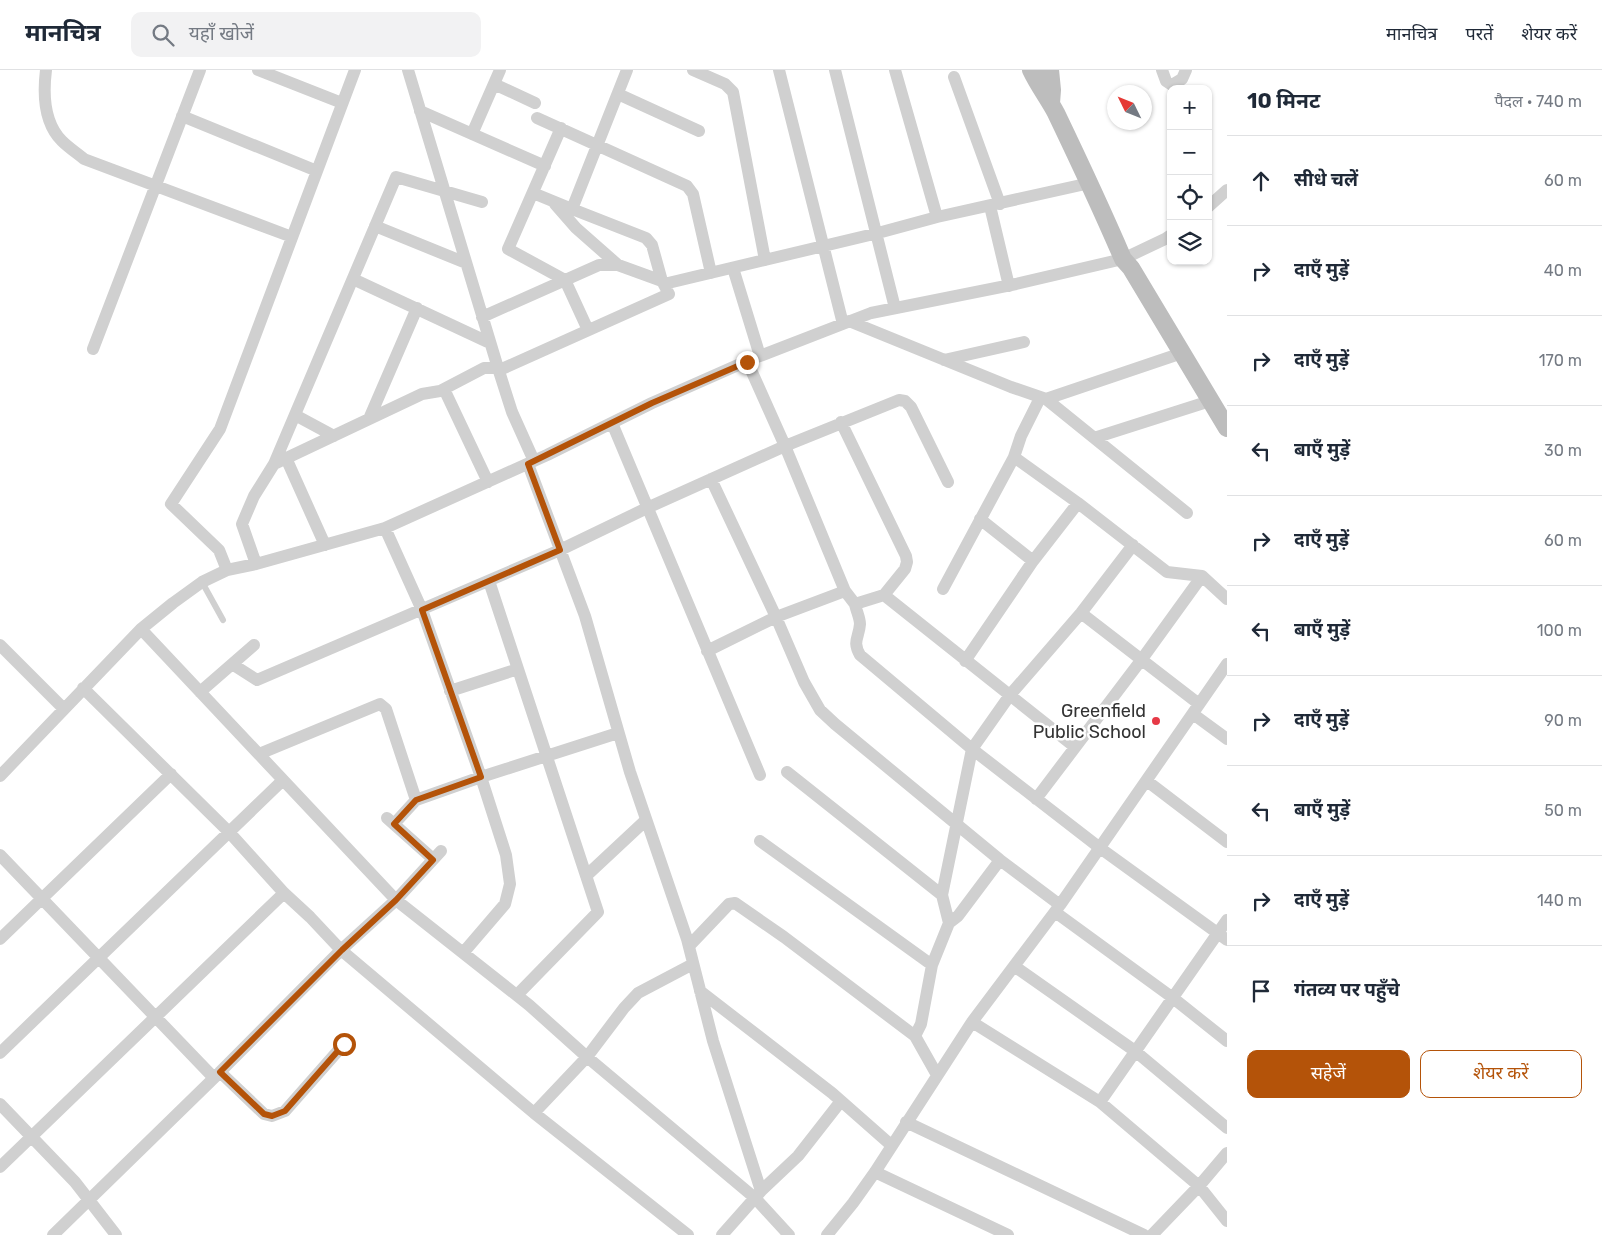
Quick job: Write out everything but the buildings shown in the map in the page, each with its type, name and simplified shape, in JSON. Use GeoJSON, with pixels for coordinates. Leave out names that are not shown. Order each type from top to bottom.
{"type":"FeatureCollection","features":[{"type":"Feature","properties":{"kind":"street"},"geometry":{"type":"LineString","coordinates":[[46,70],[44,88],[48,118],[61,140],[84,159],[292,237]]}},
{"type":"Feature","properties":{"kind":"street"},"geometry":{"type":"LineString","coordinates":[[93,349],[200,70]]}},
{"type":"Feature","properties":{"kind":"street"},"geometry":{"type":"LineString","coordinates":[[258,70],[342,103]]}},
{"type":"Feature","properties":{"kind":"street"},"geometry":{"type":"LineString","coordinates":[[227,570],[219,550],[171,504],[220,430],[355,70]]}},
{"type":"Feature","properties":{"kind":"street"},"geometry":{"type":"LineString","coordinates":[[408,70],[512,412],[584,616],[618,733],[689,946],[713,1041],[758,1194]]}},
{"type":"Feature","properties":{"kind":"street"},"geometry":{"type":"LineString","coordinates":[[472,134],[500,70]]}},
{"type":"Feature","properties":{"kind":"street"},"geometry":{"type":"LineString","coordinates":[[572,210],[627,70]]}},
{"type":"Feature","properties":{"kind":"street"},"geometry":{"type":"LineString","coordinates":[[693,70],[725,84],[733,92],[765,260]]}},
{"type":"Feature","properties":{"kind":"street"},"geometry":{"type":"LineString","coordinates":[[779,70],[823,246],[846,323]]}},
{"type":"Feature","properties":{"kind":"street"},"geometry":{"type":"LineString","coordinates":[[835,70],[895,308]]}},
{"type":"Feature","properties":{"kind":"street"},"geometry":{"type":"LineString","coordinates":[[895,70],[938,217]]}},
{"type":"Feature","properties":{"kind":"street"},"geometry":{"type":"LineString","coordinates":[[1031,70],[1051,103],[1090,183],[1123,259],[1131,268],[1227,428]]}},
{"type":"Feature","properties":{"kind":"street"},"geometry":{"type":"LineString","coordinates":[[1050,70],[1051,103]]}},
{"type":"Feature","properties":{"kind":"street"},"geometry":{"type":"LineString","coordinates":[[1162,70],[1166,81],[1172,85],[1182,79],[1186,70]]}},
{"type":"Feature","properties":{"kind":"street"},"geometry":{"type":"LineString","coordinates":[[954,77],[995,205],[1009,286]]}},
{"type":"Feature","properties":{"kind":"street"},"geometry":{"type":"LineString","coordinates":[[494,84],[535,103]]}},
{"type":"Feature","properties":{"kind":"street"},"geometry":{"type":"LineString","coordinates":[[618,94],[699,131]]}},
{"type":"Feature","properties":{"kind":"street"},"geometry":{"type":"LineString","coordinates":[[420,111],[545,166]]}},
{"type":"Feature","properties":{"kind":"street"},"geometry":{"type":"LineString","coordinates":[[182,116],[317,171]]}},
{"type":"Feature","properties":{"kind":"street"},"geometry":{"type":"LineString","coordinates":[[537,118],[687,186],[693,194],[711,273]]}},
{"type":"Feature","properties":{"kind":"street"},"geometry":{"type":"LineString","coordinates":[[561,128],[508,249],[566,280],[588,330]]}},
{"type":"Feature","properties":{"kind":"street"},"geometry":{"type":"LineString","coordinates":[[256,564],[242,524],[254,496],[274,464],[396,177],[482,202]]}},
{"type":"Feature","properties":{"kind":"street"},"geometry":{"type":"LineString","coordinates":[[552,201],[576,228],[618,265],[663,283],[733,268],[938,217],[1090,183]]}},
{"type":"Feature","properties":{"kind":"street"},"geometry":{"type":"LineString","coordinates":[[1212,203],[1227,190]]}},
{"type":"Feature","properties":{"kind":"street"},"geometry":{"type":"LineString","coordinates":[[274,464],[422,394],[440,391],[484,368],[504,368],[669,294],[663,283],[652,245],[646,238],[572,210],[533,192]]}},
{"type":"Feature","properties":{"kind":"street"},"geometry":{"type":"LineString","coordinates":[[375,226],[466,263]]}},
{"type":"Feature","properties":{"kind":"street"},"geometry":{"type":"LineString","coordinates":[[0,776],[141,629],[202,582],[227,570],[256,564],[384,528],[531,462],[652,403],[760,356],[871,313],[1009,286],[1123,259],[1167,238]]}},
{"type":"Feature","properties":{"kind":"street"},"geometry":{"type":"LineString","coordinates":[[482,317],[599,266],[618,265]]}},
{"type":"Feature","properties":{"kind":"street"},"geometry":{"type":"LineString","coordinates":[[733,268],[760,356]]}},
{"type":"Feature","properties":{"kind":"street"},"geometry":{"type":"LineString","coordinates":[[353,279],[490,343]]}},
{"type":"Feature","properties":{"kind":"street"},"geometry":{"type":"LineString","coordinates":[[369,419],[417,308]]}},
{"type":"Feature","properties":{"kind":"street"},"geometry":{"type":"LineString","coordinates":[[846,323],[1043,399],[1187,513]]}},
{"type":"Feature","properties":{"kind":"street"},"geometry":{"type":"LineString","coordinates":[[944,360],[1024,342]]}},
{"type":"Feature","properties":{"kind":"street"},"geometry":{"type":"LineString","coordinates":[[943,589],[1014,456],[1021,436],[1043,399],[1182,353]]}},
{"type":"Feature","properties":{"kind":"street"},"geometry":{"type":"LineString","coordinates":[[747,362],[785,446],[845,591],[855,604],[860,624],[856,648],[860,655],[972,750],[1036,800],[1223,936]]}},
{"type":"Feature","properties":{"kind":"street"},"geometry":{"type":"LineString","coordinates":[[444,389],[488,482]]}},
{"type":"Feature","properties":{"kind":"street"},"geometry":{"type":"LineString","coordinates":[[232,664],[257,680],[560,550],[647,508],[785,446],[899,400],[906,401],[911,407],[948,482]]}},
{"type":"Feature","properties":{"kind":"street"},"geometry":{"type":"LineString","coordinates":[[1094,438],[1210,401]]}},
{"type":"Feature","properties":{"kind":"street"},"geometry":{"type":"LineString","coordinates":[[295,415],[334,436]]}},
{"type":"Feature","properties":{"kind":"street"},"geometry":{"type":"LineString","coordinates":[[841,422],[906,556],[907,562],[905,569],[884,595],[855,604]]}},
{"type":"Feature","properties":{"kind":"street"},"geometry":{"type":"LineString","coordinates":[[612,423],[760,775]]}},
{"type":"Feature","properties":{"kind":"street"},"geometry":{"type":"LineString","coordinates":[[1014,456],[1167,572],[1202,576],[1227,598]]}},
{"type":"Feature","properties":{"kind":"street"},"geometry":{"type":"LineString","coordinates":[[286,458],[325,545]]}},
{"type":"Feature","properties":{"kind":"street"},"geometry":{"type":"LineString","coordinates":[[711,479],[776,617],[804,682],[820,710],[1057,908],[1227,1041]]}},
{"type":"Feature","properties":{"kind":"street"},"geometry":{"type":"LineString","coordinates":[[965,661],[1033,561],[1078,503]]}},
{"type":"Feature","properties":{"kind":"street"},"geometry":{"type":"LineString","coordinates":[[980,519],[1033,561]]}},
{"type":"Feature","properties":{"kind":"street"},"geometry":{"type":"LineString","coordinates":[[384,528],[422,610],[481,777],[506,855],[510,884],[505,904],[463,953]]}},
{"type":"Feature","properties":{"kind":"street"},"geometry":{"type":"LineString","coordinates":[[949,922],[942,895],[972,750],[1010,695],[1081,613],[1133,545]]}},
{"type":"Feature","properties":{"kind":"street"},"geometry":{"type":"LineString","coordinates":[[1036,800],[1202,576]]}},
{"type":"Feature","properties":{"kind":"street"},"geometry":{"type":"LineString","coordinates":[[489,581],[598,912],[517,995]]}},
{"type":"Feature","properties":{"kind":"street"},"geometry":{"type":"LineString","coordinates":[[707,651],[776,617],[845,591]]}},
{"type":"Feature","properties":{"kind":"street"},"geometry":{"type":"LineString","coordinates":[[884,595],[1076,747]]}},
{"type":"Feature","properties":{"kind":"street"},"geometry":{"type":"LineString","coordinates":[[1081,613],[1142,659],[1227,739]]}},
{"type":"Feature","properties":{"kind":"street"},"geometry":{"type":"LineString","coordinates":[[141,629],[396,900],[517,995],[587,1057],[758,1194],[789,1235]]}},
{"type":"Feature","properties":{"kind":"street"},"geometry":{"type":"LineString","coordinates":[[0,645],[64,709]]}},
{"type":"Feature","properties":{"kind":"street"},"geometry":{"type":"LineString","coordinates":[[200,692],[254,645]]}},
{"type":"Feature","properties":{"kind":"street"},"geometry":{"type":"LineString","coordinates":[[827,1235],[875,1172],[972,1022],[1100,848],[1227,664]]}},
{"type":"Feature","properties":{"kind":"street"},"geometry":{"type":"LineString","coordinates":[[450,691],[518,669]]}},
{"type":"Feature","properties":{"kind":"street"},"geometry":{"type":"LineString","coordinates":[[83,688],[229,832],[284,894],[310,917],[342,950],[534,1112],[688,1235]]}},
{"type":"Feature","properties":{"kind":"street"},"geometry":{"type":"LineString","coordinates":[[259,754],[380,704],[386,709],[416,800]]}},
{"type":"Feature","properties":{"kind":"street"},"geometry":{"type":"LineString","coordinates":[[53,1235],[342,950],[396,900],[437,855],[391,821],[416,800],[618,733]]}},
{"type":"Feature","properties":{"kind":"street"},"geometry":{"type":"LineString","coordinates":[[787,772],[942,895]]}},
{"type":"Feature","properties":{"kind":"street"},"geometry":{"type":"LineString","coordinates":[[0,940],[171,774]]}},
{"type":"Feature","properties":{"kind":"street"},"geometry":{"type":"LineString","coordinates":[[0,1053],[283,780]]}},
{"type":"Feature","properties":{"kind":"street"},"geometry":{"type":"LineString","coordinates":[[1147,780],[1227,842]]}},
{"type":"Feature","properties":{"kind":"street"},"geometry":{"type":"LineString","coordinates":[[586,876],[646,820]]}},
{"type":"Feature","properties":{"kind":"street"},"geometry":{"type":"LineString","coordinates":[[760,841],[932,965]]}},
{"type":"Feature","properties":{"kind":"street"},"geometry":{"type":"LineString","coordinates":[[0,855],[156,1018],[217,1075],[264,1114],[272,1116],[285,1111],[344,1044]]}},
{"type":"Feature","properties":{"kind":"street"},"geometry":{"type":"LineString","coordinates":[[915,1036],[920,1024],[932,965],[949,922],[958,916],[1000,860]]}},
{"type":"Feature","properties":{"kind":"street"},"geometry":{"type":"LineString","coordinates":[[0,1167],[284,894]]}},
{"type":"Feature","properties":{"kind":"street"},"geometry":{"type":"LineString","coordinates":[[689,946],[729,904],[734,903],[784,937],[915,1036],[937,1075]]}},
{"type":"Feature","properties":{"kind":"street"},"geometry":{"type":"LineString","coordinates":[[1100,1102],[1172,998],[1223,936],[1227,920]]}},
{"type":"Feature","properties":{"kind":"street"},"geometry":{"type":"LineString","coordinates":[[534,1112],[587,1057],[624,1008],[638,993],[693,964]]}},
{"type":"Feature","properties":{"kind":"street"},"geometry":{"type":"LineString","coordinates":[[1014,966],[1135,1052],[1227,1128]]}},
{"type":"Feature","properties":{"kind":"street"},"geometry":{"type":"LineString","coordinates":[[700,991],[841,1101],[891,1145]]}},
{"type":"Feature","properties":{"kind":"street"},"geometry":{"type":"LineString","coordinates":[[972,1022],[1100,1102],[1199,1186],[1227,1221]]}},
{"type":"Feature","properties":{"kind":"street"},"geometry":{"type":"LineString","coordinates":[[722,1235],[758,1194],[798,1156],[841,1101]]}},
{"type":"Feature","properties":{"kind":"street"},"geometry":{"type":"LineString","coordinates":[[0,1104],[75,1182],[116,1235]]}},
{"type":"Feature","properties":{"kind":"street"},"geometry":{"type":"LineString","coordinates":[[906,1122],[1144,1235]]}},
{"type":"Feature","properties":{"kind":"street"},"geometry":{"type":"LineString","coordinates":[[1152,1235],[1199,1186],[1227,1153]]}},
{"type":"Feature","properties":{"kind":"street"},"geometry":{"type":"LineString","coordinates":[[875,1172],[1008,1235]]}},
{"type":"Feature","properties":{"kind":"lane"},"geometry":{"type":"LineString","coordinates":[[202,582],[223,620]]}},
{"type":"Feature","properties":{"kind":"place","name":"Greenfield Public School"},"geometry":{"type":"Point","coordinates":[1156,721]}},
{"type":"Feature","properties":{"kind":"route"},"geometry":{"type":"LineString","coordinates":[[344,1044],[285,1111],[272,1116],[264,1114],[220,1072],[342,950],[396,900],[433,860],[394,824],[416,800],[481,777],[422,610],[560,550],[528,464],[652,403],[747,362]]}}]}
